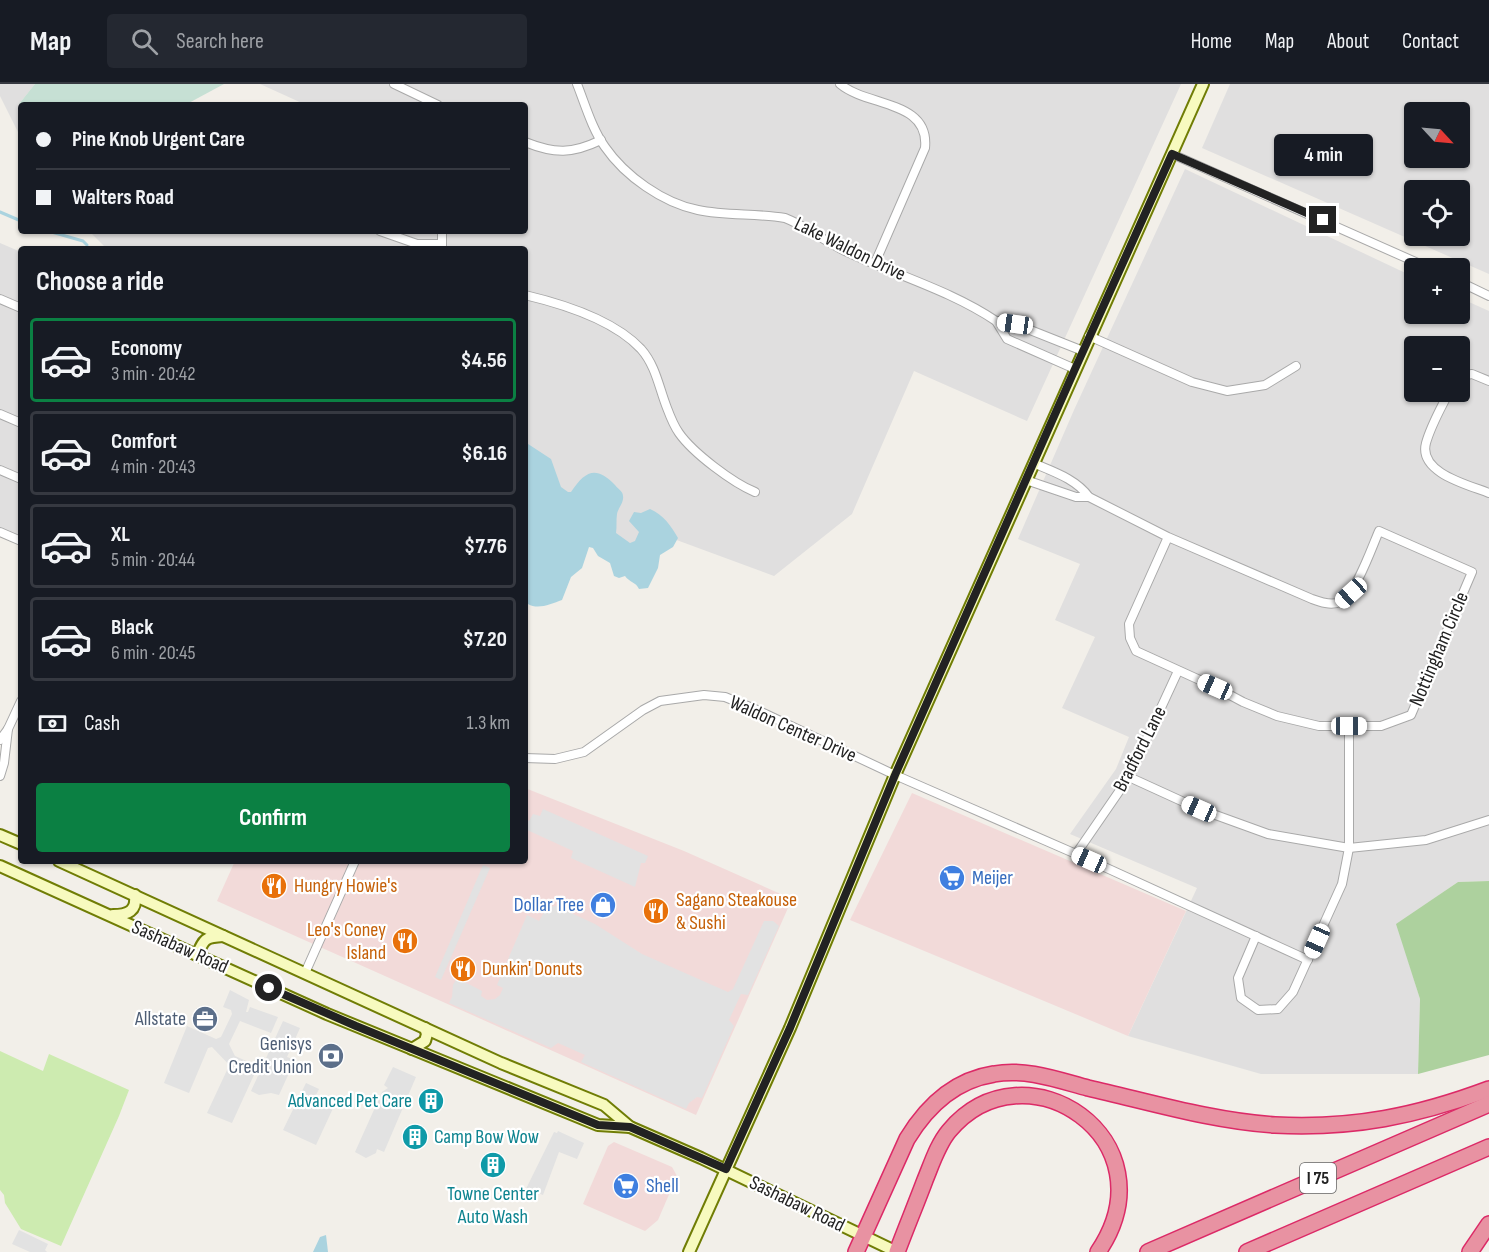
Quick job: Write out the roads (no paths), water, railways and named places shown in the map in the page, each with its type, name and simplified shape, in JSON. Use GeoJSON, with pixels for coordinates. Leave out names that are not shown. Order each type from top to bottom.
{"type":"FeatureCollection","features":[{"type":"Feature","properties":{"kind":"highway"},"geometry":{"type":"LineString","coordinates":[[856,1252],[907,1139],[917,1123],[940,1098],[974,1079],[1009,1072],[1036,1075],[1189,1112],[1250,1123],[1326,1126],[1372,1121],[1433,1109],[1489,1089]]}},
{"type":"Feature","properties":{"kind":"highway"},"geometry":{"type":"LineString","coordinates":[[897,1252],[933,1161],[948,1132],[964,1116],[985,1104],[1000,1099],[1029,1096],[1044,1098],[1070,1108],[1094,1126],[1110,1150],[1117,1166],[1120,1199],[1113,1227],[1098,1252]]}},
{"type":"Feature","properties":{"kind":"highway","name":"I 75"},"geometry":{"type":"LineString","coordinates":[[1148,1252],[1489,1104]]}},
{"type":"Feature","properties":{"kind":"highway","name":"I 75"},"geometry":{"type":"LineString","coordinates":[[1247,1252],[1489,1147]]}},
{"type":"Feature","properties":{"kind":"highway"},"geometry":{"type":"LineString","coordinates":[[1470,1252],[1489,1224]]}},
{"type":"Feature","properties":{"kind":"main road"},"geometry":{"type":"LineString","coordinates":[[688,1252],[790,1028],[895,775],[1203,84]]}},
{"type":"Feature","properties":{"kind":"main road"},"geometry":{"type":"LineString","coordinates":[[0,835],[18,843]]}},
{"type":"Feature","properties":{"kind":"main road","name":"Sashabaw Road"},"geometry":{"type":"LineString","coordinates":[[65,864],[501,1063],[604,1105],[630,1127],[726,1169],[897,1252]]}},
{"type":"Feature","properties":{"kind":"main road","name":"Sashabaw Road"},"geometry":{"type":"LineString","coordinates":[[0,866],[327,1014],[598,1125],[630,1127]]}},
{"type":"Feature","properties":{"kind":"main road"},"geometry":{"type":"LineString","coordinates":[[107,914],[129,913],[135,905],[135,895]]}},
{"type":"Feature","properties":{"kind":"main road"},"geometry":{"type":"LineString","coordinates":[[197,955],[206,939],[211,936],[224,936]]}},
{"type":"Feature","properties":{"kind":"main road"},"geometry":{"type":"LineString","coordinates":[[412,1049],[425,1041],[427,1034],[425,1028]]}},
{"type":"Feature","properties":{"kind":"main road"},"geometry":{"type":"LineString","coordinates":[[556,1108],[563,1088]]}},
{"type":"Feature","properties":{"kind":"street"},"geometry":{"type":"LineString","coordinates":[[394,84],[432,102]]}},
{"type":"Feature","properties":{"kind":"street","name":"Lake Waldon Drive"},"geometry":{"type":"LineString","coordinates":[[577,84],[604,146],[624,170],[651,190],[695,210],[762,214],[798,223],[845,251],[972,304],[996,321],[1007,339],[1075,369]]}},
{"type":"Feature","properties":{"kind":"street"},"geometry":{"type":"LineString","coordinates":[[840,84],[863,96],[902,110],[918,120],[926,136],[925,148],[874,264]]}},
{"type":"Feature","properties":{"kind":"street"},"geometry":{"type":"LineString","coordinates":[[528,143],[561,152],[583,148],[601,140]]}},
{"type":"Feature","properties":{"kind":"street"},"geometry":{"type":"LineString","coordinates":[[1172,154],[1406,258]]}},
{"type":"Feature","properties":{"kind":"street"},"geometry":{"type":"LineString","coordinates":[[389,234],[417,244],[434,246]]}},
{"type":"Feature","properties":{"kind":"street"},"geometry":{"type":"LineString","coordinates":[[1470,287],[1489,296]]}},
{"type":"Feature","properties":{"kind":"street"},"geometry":{"type":"LineString","coordinates":[[528,296],[549,301],[624,333],[642,351],[653,368],[679,433],[696,453],[744,488],[755,492]]}},
{"type":"Feature","properties":{"kind":"street"},"geometry":{"type":"LineString","coordinates":[[0,299],[18,307]]}},
{"type":"Feature","properties":{"kind":"street","name":"Lake Waldon Drive"},"geometry":{"type":"LineString","coordinates":[[996,321],[1015,324],[1083,351]]}},
{"type":"Feature","properties":{"kind":"street"},"geometry":{"type":"LineString","coordinates":[[1089,336],[1192,382],[1227,391],[1264,385],[1296,366]]}},
{"type":"Feature","properties":{"kind":"street"},"geometry":{"type":"LineString","coordinates":[[1470,374],[1489,381]]}},
{"type":"Feature","properties":{"kind":"street"},"geometry":{"type":"LineString","coordinates":[[1444,402],[1425,445],[1427,458],[1433,468],[1442,474],[1489,493]]}},
{"type":"Feature","properties":{"kind":"street"},"geometry":{"type":"LineString","coordinates":[[0,414],[18,422]]}},
{"type":"Feature","properties":{"kind":"street","name":"Nottingham Circle"},"geometry":{"type":"LineString","coordinates":[[1033,464],[1067,478],[1082,487],[1089,497]]}},
{"type":"Feature","properties":{"kind":"street"},"geometry":{"type":"LineString","coordinates":[[0,470],[18,478]]}},
{"type":"Feature","properties":{"kind":"street","name":"Nottingham Circle"},"geometry":{"type":"LineString","coordinates":[[1026,480],[1076,497],[1089,497],[1168,537],[1312,600],[1327,604],[1340,602],[1351,593],[1379,531],[1472,572],[1410,715],[1381,726],[1319,726],[1277,716],[1136,651],[1130,638],[1129,624],[1168,537]]}},
{"type":"Feature","properties":{"kind":"street"},"geometry":{"type":"LineString","coordinates":[[0,532],[18,540]]}},
{"type":"Feature","properties":{"kind":"street","name":"Bradford Lane"},"geometry":{"type":"LineString","coordinates":[[1076,854],[1129,777],[1178,671]]}},
{"type":"Feature","properties":{"kind":"street","name":"Waldon Center Drive"},"geometry":{"type":"LineString","coordinates":[[528,758],[555,759],[584,752],[643,710],[660,701],[704,695],[725,697],[1308,960]]}},
{"type":"Feature","properties":{"kind":"street"},"geometry":{"type":"LineString","coordinates":[[0,740],[18,707]]}},
{"type":"Feature","properties":{"kind":"street"},"geometry":{"type":"LineString","coordinates":[[1256,936],[1238,978],[1241,998],[1258,1010],[1278,1009],[1293,992],[1342,884],[1349,848],[1349,726]]}},
{"type":"Feature","properties":{"kind":"street"},"geometry":{"type":"LineString","coordinates":[[0,776],[8,729]]}},
{"type":"Feature","properties":{"kind":"street"},"geometry":{"type":"LineString","coordinates":[[1129,777],[1199,809],[1268,834],[1349,848],[1426,840],[1489,820]]}},
{"type":"Feature","properties":{"kind":"street"},"geometry":{"type":"LineString","coordinates":[[305,973],[354,864]]}},
{"type":"Feature","properties":{"kind":"water"},"geometry":{"type":"Polygon","coordinates":[[[528,444],[551,459],[561,487],[568,492],[571,492],[581,479],[591,473],[602,475],[615,485],[622,493],[623,499],[617,514],[616,533],[630,543],[635,541],[639,532],[629,521],[634,512],[641,513],[650,509],[667,521],[678,538],[673,547],[660,555],[658,568],[648,588],[639,589],[625,576],[619,578],[614,576],[610,563],[589,547],[582,568],[571,577],[562,600],[549,605],[532,606],[528,604],[528,444]]]}},
{"type":"Feature","properties":{"kind":"water"},"geometry":{"type":"Polygon","coordinates":[[[326,1235],[328,1252],[313,1252],[320,1237],[326,1235]]]}},
{"type":"Feature","properties":{"kind":"waterway"},"geometry":{"type":"LineString","coordinates":[[0,212],[18,220]]}},
{"type":"Feature","properties":{"kind":"waterway"},"geometry":{"type":"LineString","coordinates":[[58,234],[83,241],[87,245]]}},
{"type":"Feature","properties":{"kind":"place","name":"Meijer"},"geometry":{"type":"Point","coordinates":[952,878]}},
{"type":"Feature","properties":{"kind":"place","name":"Hungry Howie's"},"geometry":{"type":"Point","coordinates":[274,886]}},
{"type":"Feature","properties":{"kind":"place","name":"Dollar Tree"},"geometry":{"type":"Point","coordinates":[603,905]}},
{"type":"Feature","properties":{"kind":"place","name":"Sagano Steakouse & Sushi"},"geometry":{"type":"Point","coordinates":[656,911]}},
{"type":"Feature","properties":{"kind":"place","name":"Leo's Coney Island"},"geometry":{"type":"Point","coordinates":[405,941]}},
{"type":"Feature","properties":{"kind":"place","name":"Dunkin' Donuts"},"geometry":{"type":"Point","coordinates":[463,969]}},
{"type":"Feature","properties":{"kind":"place","name":"Allstate"},"geometry":{"type":"Point","coordinates":[205,1019]}},
{"type":"Feature","properties":{"kind":"place","name":"Genisys Credit Union"},"geometry":{"type":"Point","coordinates":[331,1056]}},
{"type":"Feature","properties":{"kind":"place","name":"Advanced Pet Care"},"geometry":{"type":"Point","coordinates":[431,1101]}},
{"type":"Feature","properties":{"kind":"place","name":"Camp Bow Wow"},"geometry":{"type":"Point","coordinates":[415,1137]}},
{"type":"Feature","properties":{"kind":"place","name":"Towne Center Auto Wash"},"geometry":{"type":"Point","coordinates":[493,1165]}},
{"type":"Feature","properties":{"kind":"place","name":"Shell"},"geometry":{"type":"Point","coordinates":[626,1186]}}]}
